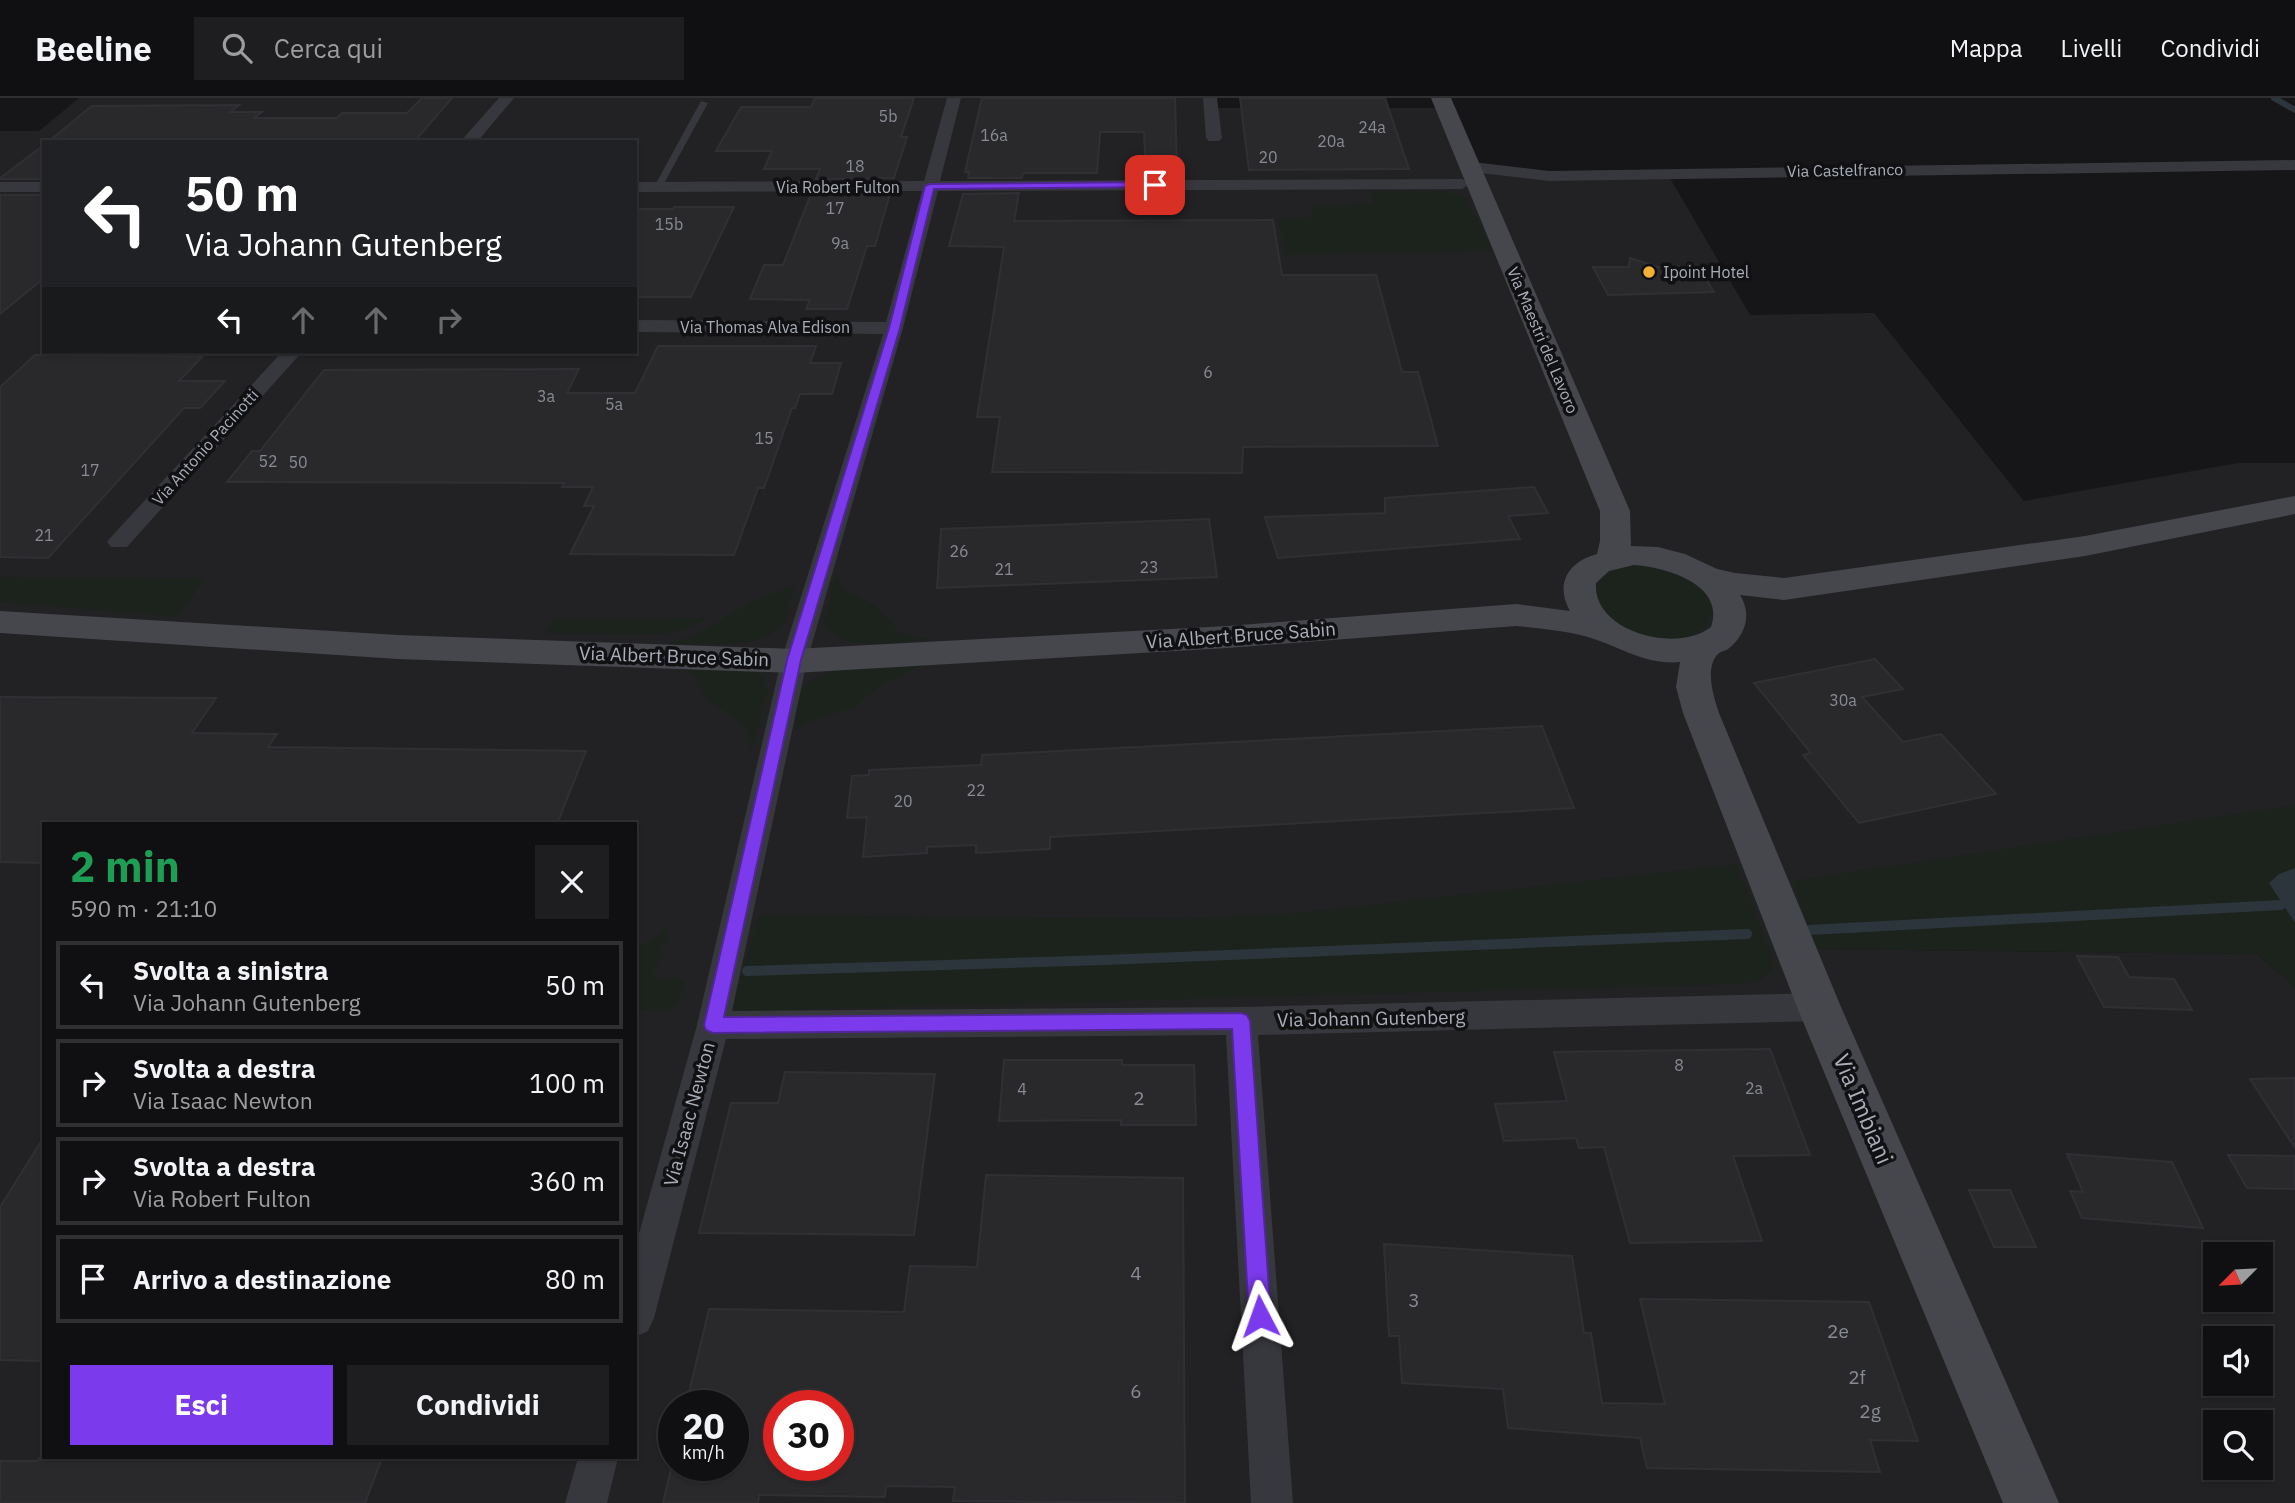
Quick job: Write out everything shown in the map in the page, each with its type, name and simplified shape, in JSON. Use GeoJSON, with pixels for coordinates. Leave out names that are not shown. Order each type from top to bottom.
{"type":"FeatureCollection","features":[{"type":"Feature","properties":{"kind":"street"},"geometry":{"type":"LineString","coordinates":[[470,140],[507,98]]}},
{"type":"Feature","properties":{"kind":"street","name":"Via Isaac Newton"},"geometry":{"type":"LineString","coordinates":[[637,1310],[713,1025],[794,660],[894,328],[954,98]]}},
{"type":"Feature","properties":{"kind":"street"},"geometry":{"type":"LineString","coordinates":[[1210,98],[1214,138]]}},
{"type":"Feature","properties":{"kind":"street"},"geometry":{"type":"LineString","coordinates":[[1441,98],[1466,167]]}},
{"type":"Feature","properties":{"kind":"street","name":"Via Castelfranco"},"geometry":{"type":"LineString","coordinates":[[1466,167],[1531,176],[2295,165]]}},
{"type":"Feature","properties":{"kind":"street","name":"Via Robert Fulton"},"geometry":{"type":"LineString","coordinates":[[637,187],[930,186],[1466,167]]}},
{"type":"Feature","properties":{"kind":"street","name":"Via Maestri del Lavoro"},"geometry":{"type":"LineString","coordinates":[[1466,167],[1495,197],[1615,512],[1616,541],[1612,557]]}},
{"type":"Feature","properties":{"kind":"street"},"geometry":{"type":"LineString","coordinates":[[1495,197],[1526,183],[1620,175]]}},
{"type":"Feature","properties":{"kind":"street"},"geometry":{"type":"LineString","coordinates":[[0,187],[42,187]]}},
{"type":"Feature","properties":{"kind":"street","name":"Via Thomas Alva Edison"},"geometry":{"type":"LineString","coordinates":[[637,326],[894,328]]}},
{"type":"Feature","properties":{"kind":"street","name":"Via Antonio Pacinotti"},"geometry":{"type":"LineString","coordinates":[[119,542],[290,354]]}},
{"type":"Feature","properties":{"kind":"street"},"geometry":{"type":"LineString","coordinates":[[1704,576],[1723,592],[1730,607],[1731,620],[1721,638],[1704,647],[1678,652],[1638,646],[1605,631],[1580,603],[1578,587],[1585,572],[1594,564],[1612,557],[1634,555],[1669,560],[1704,576],[1735,584],[1784,589],[2085,546],[2295,505]]}},
{"type":"Feature","properties":{"kind":"street","name":"Via Maestri del Lavoro"},"geometry":{"type":"LineString","coordinates":[[1615,512],[1669,560]]}},
{"type":"Feature","properties":{"kind":"street","name":"Via Albert Bruce Sabin"},"geometry":{"type":"LineString","coordinates":[[1516,615],[1549,603],[1578,587]]}},
{"type":"Feature","properties":{"kind":"street"},"geometry":{"type":"LineString","coordinates":[[1731,620],[1762,598],[1784,589]]}},
{"type":"Feature","properties":{"kind":"street","name":"Via Albert Bruce Sabin"},"geometry":{"type":"LineString","coordinates":[[0,622],[398,647],[794,660],[1227,637],[1516,615],[1560,620],[1605,631]]}},
{"type":"Feature","properties":{"kind":"street","name":"Via Imbiani"},"geometry":{"type":"LineString","coordinates":[[1638,646],[1683,688],[1701,713]]}},
{"type":"Feature","properties":{"kind":"street","name":"Via Imbiani"},"geometry":{"type":"LineString","coordinates":[[1704,647],[1696,662],[1692,687],[1701,713],[1819,1007],[2031,1503]]}},
{"type":"Feature","properties":{"kind":"street","name":"Via Johann Gutenberg"},"geometry":{"type":"LineString","coordinates":[[713,1025],[1241,1021],[1819,1007]]}},
{"type":"Feature","properties":{"kind":"street"},"geometry":{"type":"LineString","coordinates":[[1241,1021],[1272,1503]]}},
{"type":"Feature","properties":{"kind":"street"},"geometry":{"type":"LineString","coordinates":[[586,1503],[598,1459]]}},
{"type":"Feature","properties":{"kind":"lane"},"geometry":{"type":"LineString","coordinates":[[658,187],[704,103]]}},
{"type":"Feature","properties":{"kind":"shaded area"},"geometry":{"type":"Polygon","coordinates":[[[79,98],[1214,98],[1216,108],[1453,108],[1481,171],[1667,173],[1750,315],[1874,313],[2024,501],[2238,463],[2295,463],[2295,805],[1816,949],[2257,954],[2295,987],[2295,1503],[0,1503],[0,131],[39,131],[79,98]]]}},
{"type":"Feature","properties":{"kind":"shaded area"},"geometry":{"type":"Polygon","coordinates":[[[1370,191],[1444,191],[1466,198],[1494,251],[1287,255],[1277,218],[1312,217],[1311,205],[1373,204],[1370,191]]]}},
{"type":"Feature","properties":{"kind":"shaded area"},"geometry":{"type":"Polygon","coordinates":[[[1636,565],[1675,574],[1702,589],[1710,599],[1713,610],[1709,623],[1700,632],[1673,640],[1642,636],[1615,624],[1604,613],[1594,592],[1605,575],[1636,565]]]}},
{"type":"Feature","properties":{"kind":"shaded area"},"geometry":{"type":"Polygon","coordinates":[[[836,574],[846,590],[877,607],[900,633],[929,640],[871,644],[843,639],[832,632],[824,622],[836,574]]]}},
{"type":"Feature","properties":{"kind":"shaded area"},"geometry":{"type":"Polygon","coordinates":[[[0,577],[206,578],[177,617],[0,602],[0,577]]]}},
{"type":"Feature","properties":{"kind":"shaded area"},"geometry":{"type":"Polygon","coordinates":[[[794,585],[786,618],[778,629],[766,637],[733,644],[668,644],[693,636],[752,602],[794,585]]]}},
{"type":"Feature","properties":{"kind":"shaded area"},"geometry":{"type":"Polygon","coordinates":[[[709,618],[685,630],[662,634],[545,633],[553,619],[709,618]]]}},
{"type":"Feature","properties":{"kind":"shaded area"},"geometry":{"type":"Polygon","coordinates":[[[929,663],[882,684],[855,707],[808,722],[794,731],[801,693],[809,682],[823,675],[859,666],[929,663]]]}},
{"type":"Feature","properties":{"kind":"shaded area"},"geometry":{"type":"Polygon","coordinates":[[[669,666],[756,671],[765,680],[768,690],[752,750],[741,723],[709,701],[699,679],[688,671],[669,666]]]}},
{"type":"Feature","properties":{"kind":"shaded area"},"geometry":{"type":"Polygon","coordinates":[[[2295,805],[2295,987],[2257,954],[1816,949],[1792,881],[2295,805]]]}},
{"type":"Feature","properties":{"kind":"shaded area"},"geometry":{"type":"Polygon","coordinates":[[[1737,864],[1774,960],[1766,976],[1757,981],[1740,984],[744,1011],[732,1007],[759,915],[1186,919],[1307,912],[1737,864]]]}},
{"type":"Feature","properties":{"kind":"shaded area"},"geometry":{"type":"Polygon","coordinates":[[[2295,868],[2295,923],[2269,883],[2279,874],[2295,868]]]}},
{"type":"Feature","properties":{"kind":"shaded area"},"geometry":{"type":"Polygon","coordinates":[[[669,927],[653,978],[685,979],[678,1003],[669,1011],[637,1010],[637,945],[646,943],[669,927]]]}},
{"type":"Feature","properties":{"kind":"building"},"geometry":{"type":"Polygon","coordinates":[[[422,98],[452,98],[416,140],[50,140],[92,106],[239,105],[231,112],[262,112],[254,118],[337,118],[342,113],[407,113],[422,98]]]}},
{"type":"Feature","properties":{"kind":"building"},"geometry":{"type":"Polygon","coordinates":[[[815,98],[914,98],[901,137],[907,137],[894,178],[816,179],[820,169],[764,169],[772,151],[716,151],[741,107],[811,107],[815,98]]]}},
{"type":"Feature","properties":{"kind":"building"},"geometry":{"type":"Polygon","coordinates":[[[982,98],[1175,98],[1177,170],[1146,171],[1144,132],[1100,132],[1097,173],[1023,173],[1022,178],[968,178],[969,172],[965,172],[982,98]]]}},
{"type":"Feature","properties":{"kind":"building"},"geometry":{"type":"Polygon","coordinates":[[[1240,98],[1385,98],[1409,169],[1249,170],[1240,98]]]}},
{"type":"Feature","properties":{"kind":"building"},"geometry":{"type":"Polygon","coordinates":[[[42,146],[42,179],[0,178],[42,146]]]}},
{"type":"Feature","properties":{"kind":"building"},"geometry":{"type":"Polygon","coordinates":[[[1019,193],[1014,221],[1273,220],[1282,275],[1376,275],[1402,372],[1418,372],[1438,446],[1243,447],[1242,473],[992,472],[1000,417],[977,417],[1004,247],[949,246],[963,194],[1019,193]]]}},
{"type":"Feature","properties":{"kind":"building"},"geometry":{"type":"Polygon","coordinates":[[[811,194],[890,194],[875,246],[867,246],[847,309],[806,309],[810,300],[750,299],[764,265],[783,265],[811,194]]]}},
{"type":"Feature","properties":{"kind":"building"},"geometry":{"type":"Polygon","coordinates":[[[0,195],[42,195],[42,280],[0,314],[0,195]]]}},
{"type":"Feature","properties":{"kind":"building"},"geometry":{"type":"Polygon","coordinates":[[[734,207],[691,297],[637,297],[637,209],[734,207]]]}},
{"type":"Feature","properties":{"kind":"building","name":"Ipoint Hotel"},"geometry":{"type":"Polygon","coordinates":[[[1630,258],[1658,267],[1697,266],[1714,292],[1608,295],[1593,267],[1629,267],[1630,258]]]}},
{"type":"Feature","properties":{"kind":"building"},"geometry":{"type":"Polygon","coordinates":[[[658,346],[816,346],[810,363],[841,363],[832,394],[800,394],[795,408],[792,408],[764,488],[758,488],[734,555],[570,554],[594,506],[584,506],[593,487],[562,487],[564,483],[227,482],[252,451],[260,451],[324,370],[579,369],[567,393],[635,393],[658,346]]]}},
{"type":"Feature","properties":{"kind":"building"},"geometry":{"type":"Polygon","coordinates":[[[35,355],[202,357],[179,381],[225,381],[200,408],[184,408],[48,558],[0,557],[0,387],[35,355]]]}},
{"type":"Feature","properties":{"kind":"building"},"geometry":{"type":"Polygon","coordinates":[[[1534,487],[1548,513],[1508,516],[1520,539],[1278,558],[1265,517],[1385,513],[1385,498],[1534,487]]]}},
{"type":"Feature","properties":{"kind":"building"},"geometry":{"type":"Polygon","coordinates":[[[1209,519],[1217,577],[937,588],[941,529],[1209,519]]]}},
{"type":"Feature","properties":{"kind":"building"},"geometry":{"type":"Polygon","coordinates":[[[1875,659],[1903,689],[1862,697],[1903,742],[1941,734],[1996,794],[1859,823],[1803,755],[1811,753],[1754,683],[1875,659]]]}},
{"type":"Feature","properties":{"kind":"building"},"geometry":{"type":"Polygon","coordinates":[[[0,697],[216,698],[192,733],[277,734],[268,747],[586,751],[558,822],[42,822],[42,863],[0,862],[0,697]]]}},
{"type":"Feature","properties":{"kind":"building"},"geometry":{"type":"Polygon","coordinates":[[[1542,726],[1574,808],[1050,837],[1050,849],[976,853],[976,845],[927,847],[927,853],[863,857],[867,817],[847,818],[852,776],[869,775],[869,770],[981,765],[982,755],[1542,726]]]}},
{"type":"Feature","properties":{"kind":"building"},"geometry":{"type":"Polygon","coordinates":[[[2077,956],[2118,957],[2129,977],[2174,979],[2192,1010],[2104,1007],[2077,956]]]}},
{"type":"Feature","properties":{"kind":"building"},"geometry":{"type":"Polygon","coordinates":[[[1770,1049],[1810,1155],[1733,1156],[1762,1241],[1630,1243],[1604,1147],[1579,1148],[1576,1138],[1504,1141],[1495,1104],[1567,1101],[1554,1052],[1770,1049]]]}},
{"type":"Feature","properties":{"kind":"building"},"geometry":{"type":"Polygon","coordinates":[[[1004,1060],[1122,1060],[1122,1065],[1194,1065],[1196,1125],[1121,1125],[1121,1120],[999,1121],[1004,1060]]]}},
{"type":"Feature","properties":{"kind":"building"},"geometry":{"type":"Polygon","coordinates":[[[785,1072],[935,1074],[914,1235],[699,1233],[731,1103],[778,1103],[785,1072]]]}},
{"type":"Feature","properties":{"kind":"building"},"geometry":{"type":"Polygon","coordinates":[[[2295,1078],[2295,1148],[2250,1079],[2295,1078]]]}},
{"type":"Feature","properties":{"kind":"building"},"geometry":{"type":"Polygon","coordinates":[[[42,1140],[42,1361],[0,1360],[0,1207],[42,1140]]]}},
{"type":"Feature","properties":{"kind":"building"},"geometry":{"type":"Polygon","coordinates":[[[2067,1154],[2172,1162],[2203,1228],[2082,1218],[2070,1191],[2083,1192],[2067,1154]]]}},
{"type":"Feature","properties":{"kind":"building"},"geometry":{"type":"Polygon","coordinates":[[[2228,1155],[2295,1156],[2295,1189],[2247,1188],[2228,1155]]]}},
{"type":"Feature","properties":{"kind":"building"},"geometry":{"type":"Polygon","coordinates":[[[986,1175],[1183,1178],[1185,1503],[953,1501],[955,1487],[886,1486],[885,1497],[759,1495],[758,1503],[663,1503],[668,1481],[749,1481],[749,1390],[690,1390],[709,1309],[904,1312],[910,1266],[977,1267],[986,1175]]]}},
{"type":"Feature","properties":{"kind":"building"},"geometry":{"type":"Polygon","coordinates":[[[1969,1190],[2010,1190],[2036,1247],[1994,1247],[1969,1190]]]}},
{"type":"Feature","properties":{"kind":"building"},"geometry":{"type":"Polygon","coordinates":[[[1384,1244],[1572,1256],[1584,1333],[1591,1333],[1602,1403],[1665,1404],[1640,1299],[1869,1302],[1918,1441],[1870,1440],[1880,1472],[1647,1468],[1640,1438],[1508,1428],[1503,1389],[1402,1383],[1399,1336],[1389,1336],[1384,1244]]]}},
{"type":"Feature","properties":{"kind":"building"},"geometry":{"type":"Polygon","coordinates":[[[39,1458],[382,1459],[365,1503],[0,1503],[0,1461],[37,1461],[39,1458]]]}},
{"type":"Feature","properties":{"kind":"waterway"},"geometry":{"type":"LineString","coordinates":[[2274,98],[2295,110]]}},
{"type":"Feature","properties":{"kind":"waterway"},"geometry":{"type":"LineString","coordinates":[[1809,930],[2281,905]]}},
{"type":"Feature","properties":{"kind":"waterway"},"geometry":{"type":"LineString","coordinates":[[747,971],[1104,960],[1747,934]]}},
{"type":"Feature","properties":{"kind":"place","name":"Ipoint Hotel"},"geometry":{"type":"Point","coordinates":[1649,272]}},
{"type":"Feature","properties":{"kind":"route"},"geometry":{"type":"LineString","coordinates":[[1155,185],[930,186],[894,328],[794,660],[713,1025],[1241,1021],[1260,1316]]}}]}
